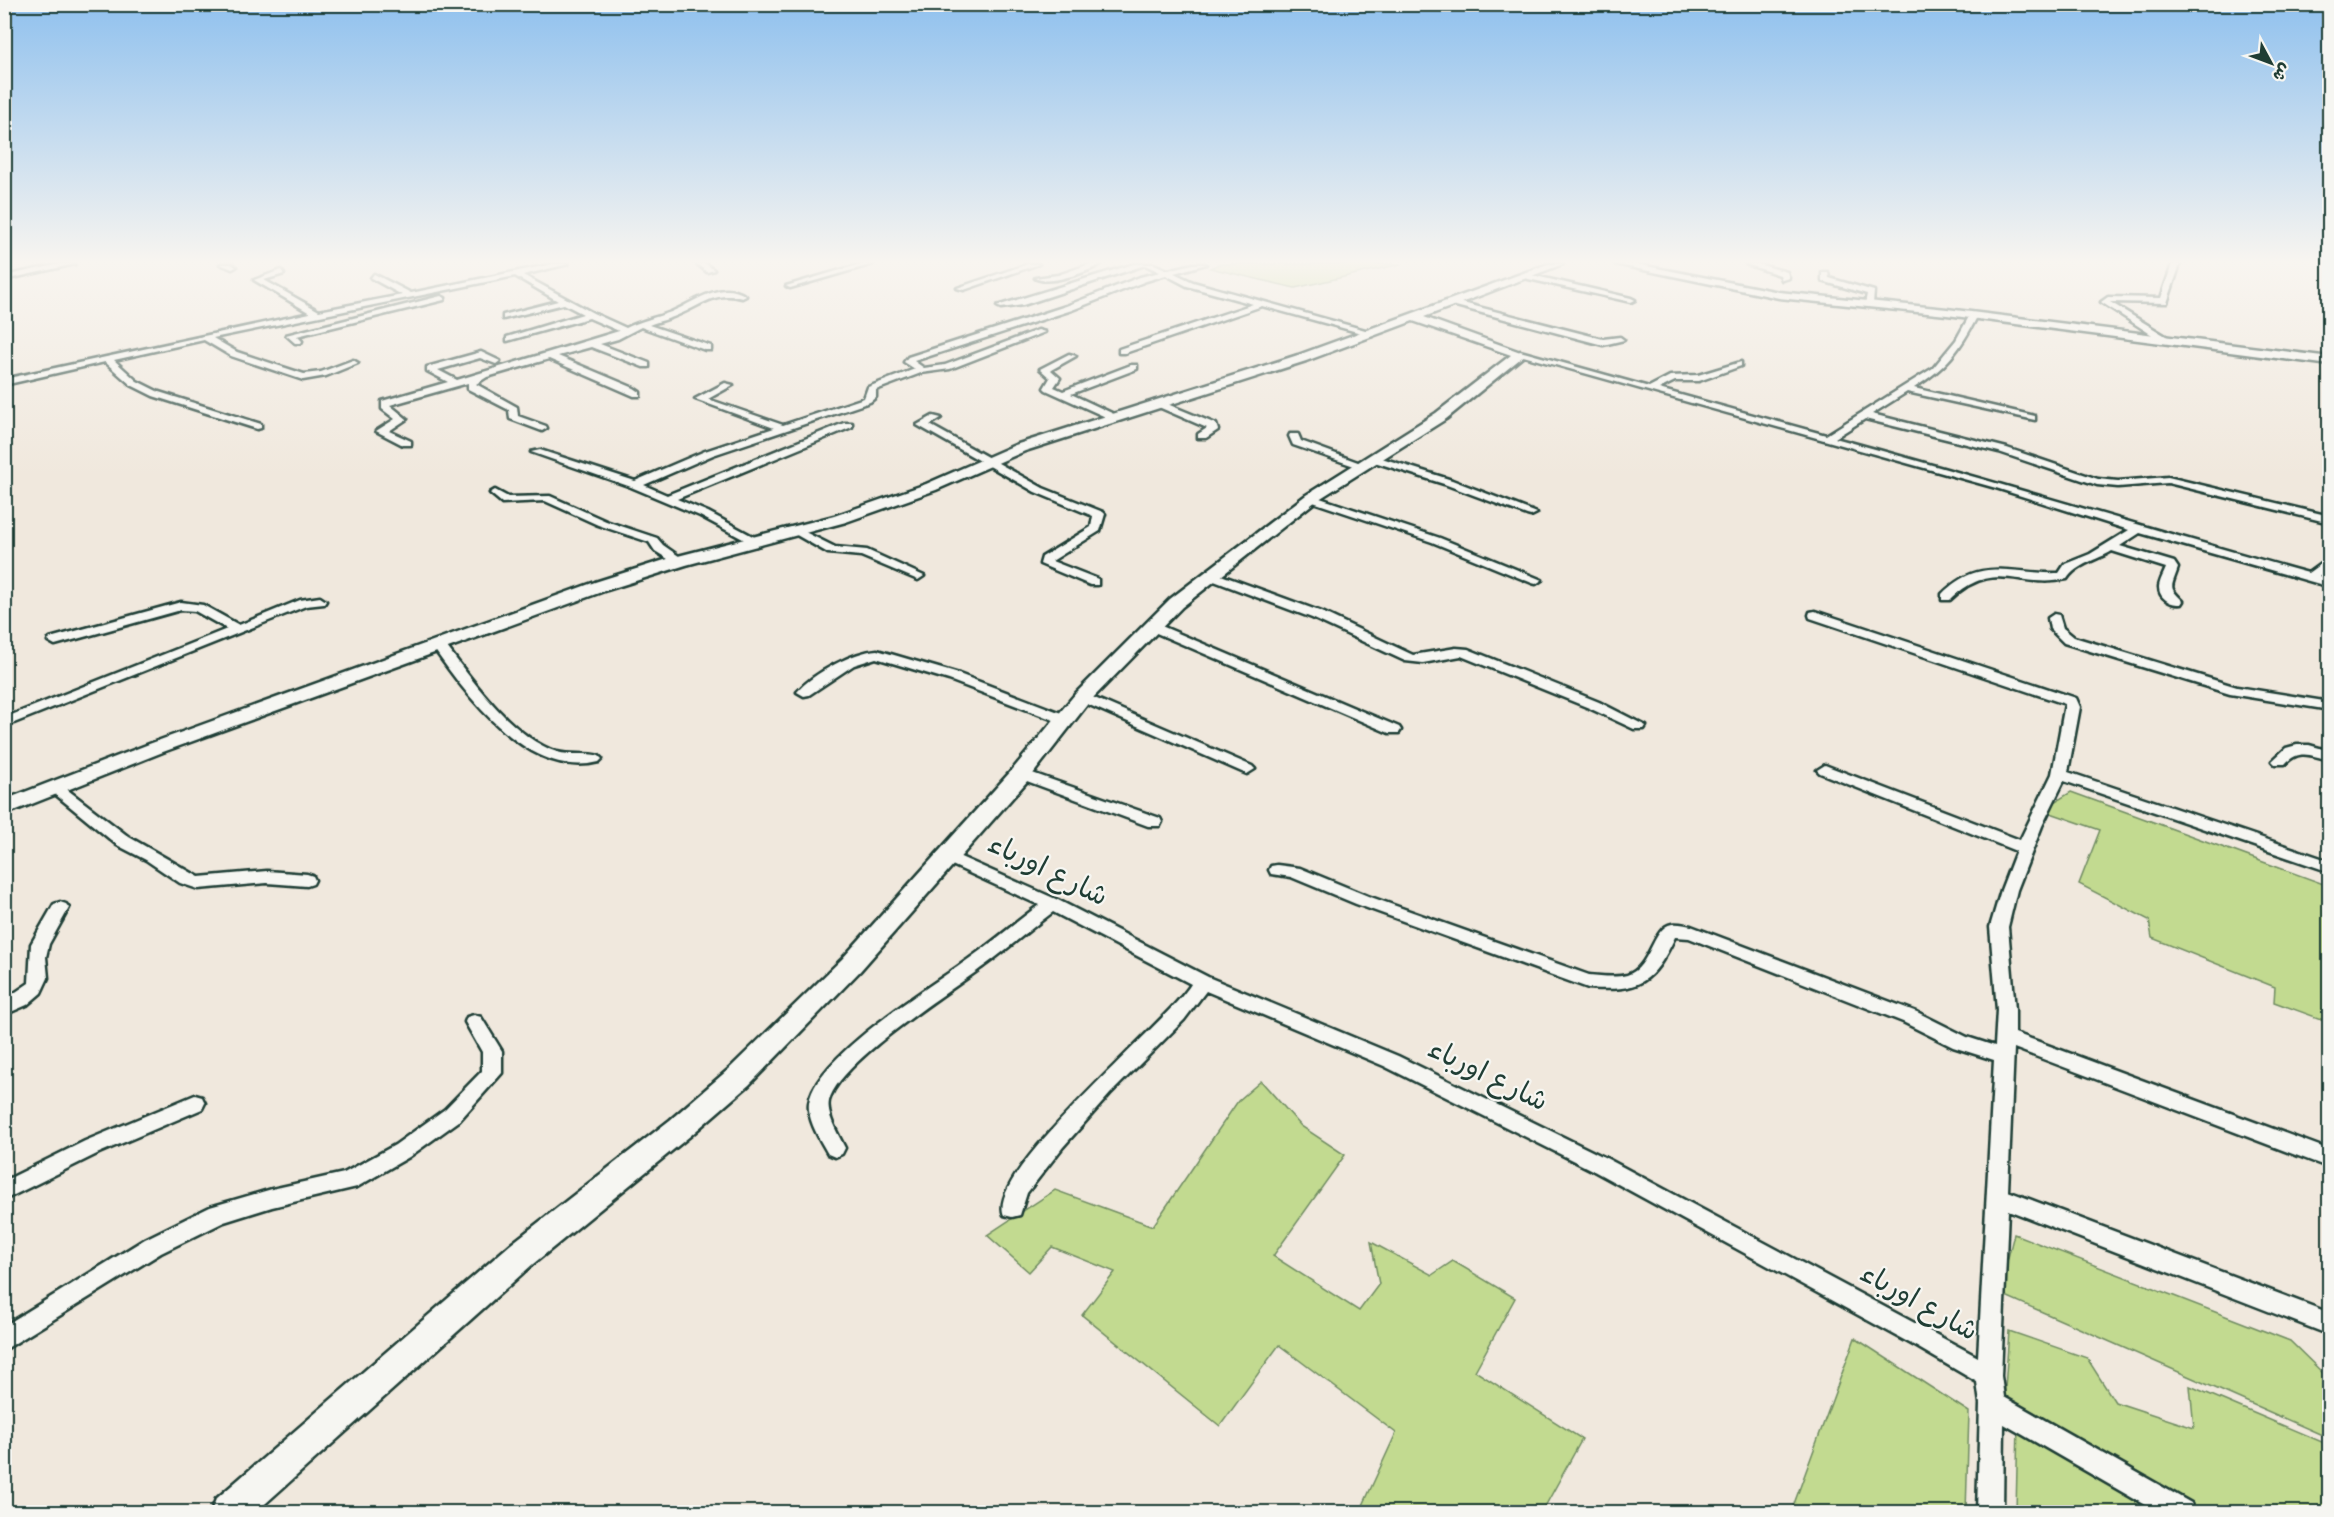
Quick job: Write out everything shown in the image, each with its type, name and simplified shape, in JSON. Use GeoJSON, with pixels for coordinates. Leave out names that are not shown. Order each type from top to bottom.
{"type":"FeatureCollection","features":[{"type":"Feature","properties":{"kind":"street"},"geometry":{"type":"LineString","coordinates":[[4,382],[216,335]]}},
{"type":"Feature","properties":{"kind":"street"},"geometry":{"type":"LineString","coordinates":[[293,335],[298,341]]}},
{"type":"Feature","properties":{"kind":"street"},"geometry":{"type":"LineString","coordinates":[[510,339],[524,335]]}},
{"type":"Feature","properties":{"kind":"street"},"geometry":{"type":"LineString","coordinates":[[407,443],[381,431],[402,419],[383,405],[619,335]]}},
{"type":"Feature","properties":{"kind":"street"},"geometry":{"type":"LineString","coordinates":[[670,335],[708,348]]}},
{"type":"Feature","properties":{"kind":"street"},"geometry":{"type":"LineString","coordinates":[[919,371],[920,368],[910,360],[988,335]]}},
{"type":"Feature","properties":{"kind":"street"},"geometry":{"type":"LineString","coordinates":[[635,485],[709,453],[867,400],[871,397],[871,389],[919,371],[947,367],[1033,335]]}},
{"type":"Feature","properties":{"kind":"street"},"geometry":{"type":"LineString","coordinates":[[1122,351],[1170,335]]}},
{"type":"Feature","properties":{"kind":"street"},"geometry":{"type":"LineString","coordinates":[[4,808],[55,787],[601,586],[680,561],[797,531],[896,500],[987,462],[1113,417],[1302,358],[1367,335]]}},
{"type":"Feature","properties":{"kind":"street"},"geometry":{"type":"LineString","coordinates":[[1463,335],[1520,354],[2000,486],[2138,529],[2330,582]]}},
{"type":"Feature","properties":{"kind":"street"},"geometry":{"type":"LineString","coordinates":[[1572,335],[1603,342],[1620,340]]}},
{"type":"Feature","properties":{"kind":"street"},"geometry":{"type":"LineString","coordinates":[[1826,439],[1936,370],[1963,335]]}},
{"type":"Feature","properties":{"kind":"street"},"geometry":{"type":"LineString","coordinates":[[2126,335],[2330,361]]}},
{"type":"Feature","properties":{"kind":"street"},"geometry":{"type":"LineString","coordinates":[[2158,335],[2166,340]]}},
{"type":"Feature","properties":{"kind":"street"},"geometry":{"type":"LineString","coordinates":[[205,337],[234,354],[303,377],[323,374],[353,363]]}},
{"type":"Feature","properties":{"kind":"street"},"geometry":{"type":"LineString","coordinates":[[591,344],[646,365]]}},
{"type":"Feature","properties":{"kind":"street"},"geometry":{"type":"LineString","coordinates":[[229,1512],[522,1254],[671,1135],[739,1077],[851,965],[1021,774],[1083,697],[1152,626],[1210,575],[1311,498],[1440,416],[1520,354]]}},
{"type":"Feature","properties":{"kind":"street"},"geometry":{"type":"LineString","coordinates":[[456,382],[430,369],[481,355],[496,361]]}},
{"type":"Feature","properties":{"kind":"street"},"geometry":{"type":"LineString","coordinates":[[550,356],[637,394]]}},
{"type":"Feature","properties":{"kind":"street"},"geometry":{"type":"LineString","coordinates":[[1072,356],[1045,369],[1055,378],[1049,388],[1060,395],[1113,417]]}},
{"type":"Feature","properties":{"kind":"street"},"geometry":{"type":"LineString","coordinates":[[107,358],[134,383],[156,394],[257,426]]}},
{"type":"Feature","properties":{"kind":"street"},"geometry":{"type":"LineString","coordinates":[[1650,390],[1672,378],[1699,378],[1738,364]]}},
{"type":"Feature","properties":{"kind":"street"},"geometry":{"type":"LineString","coordinates":[[1060,395],[1134,367]]}},
{"type":"Feature","properties":{"kind":"street"},"geometry":{"type":"LineString","coordinates":[[484,375],[476,379],[471,387],[513,408],[513,417],[542,428]]}},
{"type":"Feature","properties":{"kind":"street"},"geometry":{"type":"LineString","coordinates":[[728,385],[700,399],[783,428]]}},
{"type":"Feature","properties":{"kind":"street"},"geometry":{"type":"LineString","coordinates":[[1905,389],[2032,418]]}},
{"type":"Feature","properties":{"kind":"street"},"geometry":{"type":"LineString","coordinates":[[1157,403],[1212,426],[1213,430],[1202,436]]}},
{"type":"Feature","properties":{"kind":"street"},"geometry":{"type":"LineString","coordinates":[[1862,415],[1986,445],[2097,482],[2118,484],[2172,480],[2330,520]]}},
{"type":"Feature","properties":{"kind":"street"},"geometry":{"type":"LineString","coordinates":[[936,418],[922,424],[1039,490],[1099,514],[1096,529],[1046,560],[1046,564],[1053,568],[1094,582]]}},
{"type":"Feature","properties":{"kind":"street"},"geometry":{"type":"LineString","coordinates":[[666,499],[848,424]]}},
{"type":"Feature","properties":{"kind":"street"},"geometry":{"type":"LineString","coordinates":[[1294,436],[1297,443],[1448,482],[1531,513]]}},
{"type":"Feature","properties":{"kind":"street"},"geometry":{"type":"LineString","coordinates":[[536,452],[635,485],[704,514],[756,542]]}},
{"type":"Feature","properties":{"kind":"street"},"geometry":{"type":"LineString","coordinates":[[495,493],[506,501],[546,498],[602,523],[649,538],[680,561]]}},
{"type":"Feature","properties":{"kind":"street"},"geometry":{"type":"LineString","coordinates":[[1311,498],[1428,537],[1536,580]]}},
{"type":"Feature","properties":{"kind":"street"},"geometry":{"type":"LineString","coordinates":[[1946,597],[1956,583],[1979,574],[2004,572],[2063,576],[2069,567],[2094,557],[2138,529]]}},
{"type":"Feature","properties":{"kind":"street"},"geometry":{"type":"LineString","coordinates":[[797,531],[832,550],[863,553],[918,576]]}},
{"type":"Feature","properties":{"kind":"street"},"geometry":{"type":"LineString","coordinates":[[2109,546],[2170,565],[2172,568],[2165,587],[2168,596],[2177,601]]}},
{"type":"Feature","properties":{"kind":"street"},"geometry":{"type":"LineString","coordinates":[[2311,578],[2330,560]]}},
{"type":"Feature","properties":{"kind":"street"},"geometry":{"type":"LineString","coordinates":[[1210,575],[1317,615],[1410,658],[1420,660],[1453,652],[1463,652],[1594,705],[1639,726]]}},
{"type":"Feature","properties":{"kind":"street"},"geometry":{"type":"LineString","coordinates":[[4,723],[304,603],[320,601]]}},
{"type":"Feature","properties":{"kind":"street"},"geometry":{"type":"LineString","coordinates":[[55,641],[181,606],[198,608],[237,629]]}},
{"type":"Feature","properties":{"kind":"street"},"geometry":{"type":"LineString","coordinates":[[1815,615],[2071,701],[2073,707],[2061,774],[2025,848],[2009,890],[1999,927],[1999,944],[2005,975],[1989,1376],[1992,1404],[1990,1512]]}},
{"type":"Feature","properties":{"kind":"street"},"geometry":{"type":"LineString","coordinates":[[2054,618],[2062,636],[2069,640],[2235,691],[2330,706]]}},
{"type":"Feature","properties":{"kind":"street"},"geometry":{"type":"LineString","coordinates":[[1152,626],[1394,730]]}},
{"type":"Feature","properties":{"kind":"street"},"geometry":{"type":"LineString","coordinates":[[440,646],[466,681],[517,737],[553,756],[594,759]]}},
{"type":"Feature","properties":{"kind":"street"},"geometry":{"type":"LineString","coordinates":[[804,692],[850,662],[868,654],[877,654],[954,676],[1064,719]]}},
{"type":"Feature","properties":{"kind":"street"},"geometry":{"type":"LineString","coordinates":[[1083,697],[1247,769]]}},
{"type":"Feature","properties":{"kind":"street"},"geometry":{"type":"LineString","coordinates":[[2280,760],[2287,751],[2295,748],[2306,748],[2330,756]]}},
{"type":"Feature","properties":{"kind":"street"},"geometry":{"type":"LineString","coordinates":[[1825,770],[2025,848]]}},
{"type":"Feature","properties":{"kind":"street"},"geometry":{"type":"LineString","coordinates":[[1021,774],[1154,822]]}},
{"type":"Feature","properties":{"kind":"street"},"geometry":{"type":"LineString","coordinates":[[2061,774],[2330,867]]}},
{"type":"Feature","properties":{"kind":"street"},"geometry":{"type":"LineString","coordinates":[[55,787],[123,842],[152,856],[186,879],[198,883],[267,877],[307,880]]}},
{"type":"Feature","properties":{"kind":"street","name":"شارع اورباء"},"geometry":{"type":"LineString","coordinates":[[947,856],[1052,904],[1202,982],[1391,1061],[1599,1164],[1925,1339],[1989,1376]]}},
{"type":"Feature","properties":{"kind":"street"},"geometry":{"type":"LineString","coordinates":[[1277,870],[1294,872],[1373,904],[1588,981],[1616,983],[1638,979],[1647,974],[1668,933],[1674,930],[1691,932],[1910,1017],[1960,1042],[2003,1046],[2330,1159]]}},
{"type":"Feature","properties":{"kind":"street"},"geometry":{"type":"LineString","coordinates":[[835,1148],[824,1124],[819,1102],[823,1090],[837,1072],[865,1045],[1052,904]]}},
{"type":"Feature","properties":{"kind":"street"},"geometry":{"type":"LineString","coordinates":[[4,1008],[33,990],[39,980],[36,966],[38,949],[46,929],[60,908]]}},
{"type":"Feature","properties":{"kind":"street"},"geometry":{"type":"LineString","coordinates":[[1012,1208],[1014,1195],[1059,1138],[1127,1063],[1177,1017],[1193,998],[1202,982]]}},
{"type":"Feature","properties":{"kind":"street"},"geometry":{"type":"LineString","coordinates":[[4,1339],[153,1246],[218,1214],[272,1198],[349,1181],[402,1151],[452,1115],[492,1073],[492,1051],[474,1022]]}},
{"type":"Feature","properties":{"kind":"street"},"geometry":{"type":"LineString","coordinates":[[4,1191],[92,1146],[195,1103]]}},
{"type":"Feature","properties":{"kind":"street"},"geometry":{"type":"LineString","coordinates":[[1997,1196],[2330,1324]]}},
{"type":"Feature","properties":{"kind":"street"},"geometry":{"type":"LineString","coordinates":[[1992,1404],[2182,1512]]}},
{"type":"Feature","properties":{"kind":"green space"},"geometry":{"type":"Polygon","coordinates":[[[2071,792],[2329,886],[2329,1022],[2274,1002],[2275,987],[2152,938],[2149,920],[2079,884],[2100,830],[2042,810],[2071,792]]]}},
{"type":"Feature","properties":{"kind":"green space"},"geometry":{"type":"Polygon","coordinates":[[[1261,1081],[1301,1126],[1345,1155],[1273,1256],[1359,1311],[1379,1284],[1371,1242],[1432,1275],[1453,1261],[1515,1298],[1475,1371],[1582,1439],[1542,1512],[1360,1512],[1396,1433],[1279,1345],[1220,1426],[1082,1315],[1115,1272],[1052,1247],[1029,1272],[987,1235],[1055,1190],[1153,1226],[1238,1101],[1261,1081]]]}},
{"type":"Feature","properties":{"kind":"green space"},"geometry":{"type":"Polygon","coordinates":[[[2014,1234],[2290,1341],[2329,1379],[2329,1438],[1999,1293],[2014,1234]]]}},
{"type":"Feature","properties":{"kind":"green space"},"geometry":{"type":"Polygon","coordinates":[[[2009,1331],[2087,1358],[2115,1402],[2194,1428],[2190,1386],[2329,1445],[2329,1512],[2196,1512],[2004,1403],[2009,1331]]]}},
{"type":"Feature","properties":{"kind":"green space"},"geometry":{"type":"Polygon","coordinates":[[[1855,1338],[1969,1412],[1966,1512],[1791,1512],[1855,1338]]]}},
{"type":"Feature","properties":{"kind":"green space"},"geometry":{"type":"Polygon","coordinates":[[[2018,1423],[2174,1512],[2016,1512],[2018,1423]]]}}]}
